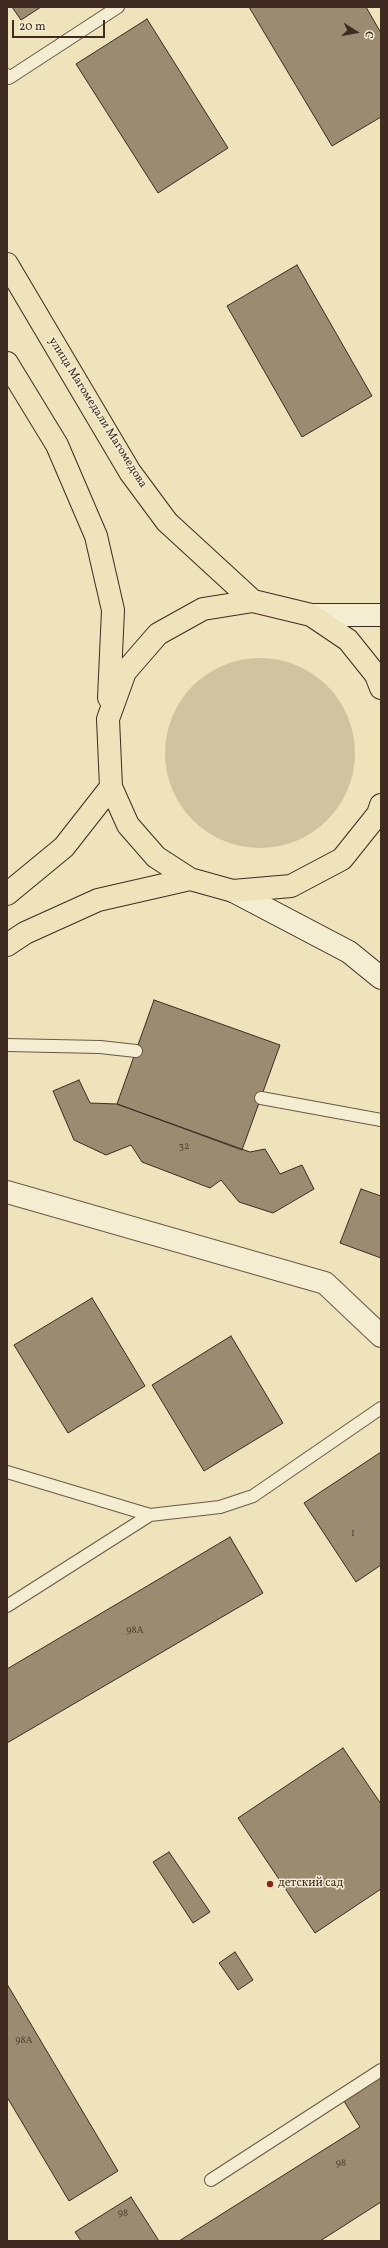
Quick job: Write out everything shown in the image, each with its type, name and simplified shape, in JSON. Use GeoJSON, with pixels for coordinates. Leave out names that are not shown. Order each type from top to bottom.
{"type":"FeatureCollection","features":[{"type":"Feature","properties":{"kind":"main road","name":"улица Магомедали Магомедова"},"geometry":{"type":"LineString","coordinates":[[7,264],[130,472],[167,522],[253,601]]}},
{"type":"Feature","properties":{"kind":"main road"},"geometry":{"type":"LineString","coordinates":[[7,363],[57,445],[96,536],[113,610],[108,719],[111,788],[128,825],[156,857],[190,879],[233,891],[291,886],[342,859],[380,814]]}},
{"type":"Feature","properties":{"kind":"main road"},"geometry":{"type":"LineString","coordinates":[[108,719],[125,672],[158,634],[203,609],[253,601],[311,615],[348,640],[376,675],[381,688]]}},
{"type":"Feature","properties":{"kind":"main road"},"geometry":{"type":"LineString","coordinates":[[7,894],[64,847],[111,788]]}},
{"type":"Feature","properties":{"kind":"main road"},"geometry":{"type":"LineString","coordinates":[[7,945],[25,933],[98,900],[190,879]]}},
{"type":"Feature","properties":{"kind":"street"},"geometry":{"type":"LineString","coordinates":[[311,615],[381,615]]}},
{"type":"Feature","properties":{"kind":"street"},"geometry":{"type":"LineString","coordinates":[[233,891],[349,952],[381,978]]}},
{"type":"Feature","properties":{"kind":"street"},"geometry":{"type":"LineString","coordinates":[[7,1192],[325,1284],[381,1336]]}},
{"type":"Feature","properties":{"kind":"lane"},"geometry":{"type":"LineString","coordinates":[[7,75],[9,78],[118,7]]}},
{"type":"Feature","properties":{"kind":"lane"},"geometry":{"type":"LineString","coordinates":[[7,1045],[100,1047],[136,1052]]}},
{"type":"Feature","properties":{"kind":"lane"},"geometry":{"type":"LineString","coordinates":[[261,1098],[381,1120]]}},
{"type":"Feature","properties":{"kind":"lane"},"geometry":{"type":"LineString","coordinates":[[7,1472],[150,1515],[220,1507],[253,1496],[381,1408]]}},
{"type":"Feature","properties":{"kind":"lane"},"geometry":{"type":"LineString","coordinates":[[7,1606],[150,1515]]}},
{"type":"Feature","properties":{"kind":"lane"},"geometry":{"type":"LineString","coordinates":[[211,2180],[381,2070]]}},
{"type":"Feature","properties":{"kind":"shaded area"},"geometry":{"type":"Polygon","coordinates":[[[260,658],[278,660],[296,665],[313,674],[327,686],[339,700],[348,717],[353,735],[355,753],[353,771],[348,789],[339,806],[327,820],[313,832],[296,841],[278,846],[260,848],[242,846],[224,841],[207,832],[193,820],[181,806],[172,789],[167,771],[165,753],[167,735],[172,717],[181,700],[193,686],[207,674],[224,665],[242,660],[260,658]]]}},
{"type":"Feature","properties":{"kind":"building"},"geometry":{"type":"Polygon","coordinates":[[[12,7],[41,7],[21,20],[12,7]]]}},
{"type":"Feature","properties":{"kind":"building"},"geometry":{"type":"Polygon","coordinates":[[[249,7],[366,7],[381,33],[381,117],[332,146],[249,7]]]}},
{"type":"Feature","properties":{"kind":"building"},"geometry":{"type":"Polygon","coordinates":[[[147,19],[228,148],[158,193],[76,64],[147,19]]]}},
{"type":"Feature","properties":{"kind":"building"},"geometry":{"type":"Polygon","coordinates":[[[297,265],[372,396],[302,437],[227,306],[297,265]]]}},
{"type":"Feature","properties":{"kind":"building"},"geometry":{"type":"Polygon","coordinates":[[[154,1000],[280,1045],[242,1150],[117,1104],[154,1000]]]}},
{"type":"Feature","properties":{"kind":"building"},"geometry":{"type":"Polygon","coordinates":[[[79,1080],[90,1103],[117,1104],[250,1152],[265,1149],[280,1174],[302,1165],[314,1189],[273,1213],[239,1202],[221,1180],[210,1188],[142,1162],[131,1145],[106,1155],[74,1140],[53,1091],[79,1080]]]}},
{"type":"Feature","properties":{"kind":"building"},"geometry":{"type":"Polygon","coordinates":[[[361,1189],[381,1196],[381,1258],[340,1243],[361,1189]]]}},
{"type":"Feature","properties":{"kind":"building"},"geometry":{"type":"Polygon","coordinates":[[[92,1298],[145,1386],[68,1433],[14,1345],[92,1298]]]}},
{"type":"Feature","properties":{"kind":"building"},"geometry":{"type":"Polygon","coordinates":[[[231,1336],[283,1423],[204,1471],[152,1385],[231,1336]]]}},
{"type":"Feature","properties":{"kind":"building"},"geometry":{"type":"Polygon","coordinates":[[[381,1452],[381,1565],[356,1582],[304,1503],[381,1452]]]}},
{"type":"Feature","properties":{"kind":"building"},"geometry":{"type":"Polygon","coordinates":[[[230,1537],[263,1593],[7,1743],[7,1669],[230,1537]]]}},
{"type":"Feature","properties":{"kind":"building"},"geometry":{"type":"Polygon","coordinates":[[[343,1748],[381,1804],[381,1889],[315,1933],[238,1818],[343,1748]]]}},
{"type":"Feature","properties":{"kind":"building"},"geometry":{"type":"Polygon","coordinates":[[[169,1852],[210,1912],[193,1923],[153,1862],[169,1852]]]}},
{"type":"Feature","properties":{"kind":"building"},"geometry":{"type":"Polygon","coordinates":[[[235,1952],[253,1980],[238,1990],[219,1963],[235,1952]]]}},
{"type":"Feature","properties":{"kind":"building"},"geometry":{"type":"Polygon","coordinates":[[[7,1984],[118,2171],[69,2201],[7,2097],[7,1984]]]}},
{"type":"Feature","properties":{"kind":"building"},"geometry":{"type":"Polygon","coordinates":[[[381,2073],[381,2202],[320,2241],[179,2241],[360,2127],[342,2098],[381,2073]]]}},
{"type":"Feature","properties":{"kind":"building"},"geometry":{"type":"Polygon","coordinates":[[[131,2197],[159,2241],[81,2241],[75,2232],[131,2197]]]}},
{"type":"Feature","properties":{"kind":"place","name":"детский сад"},"geometry":{"type":"Point","coordinates":[270,1884]}}]}
